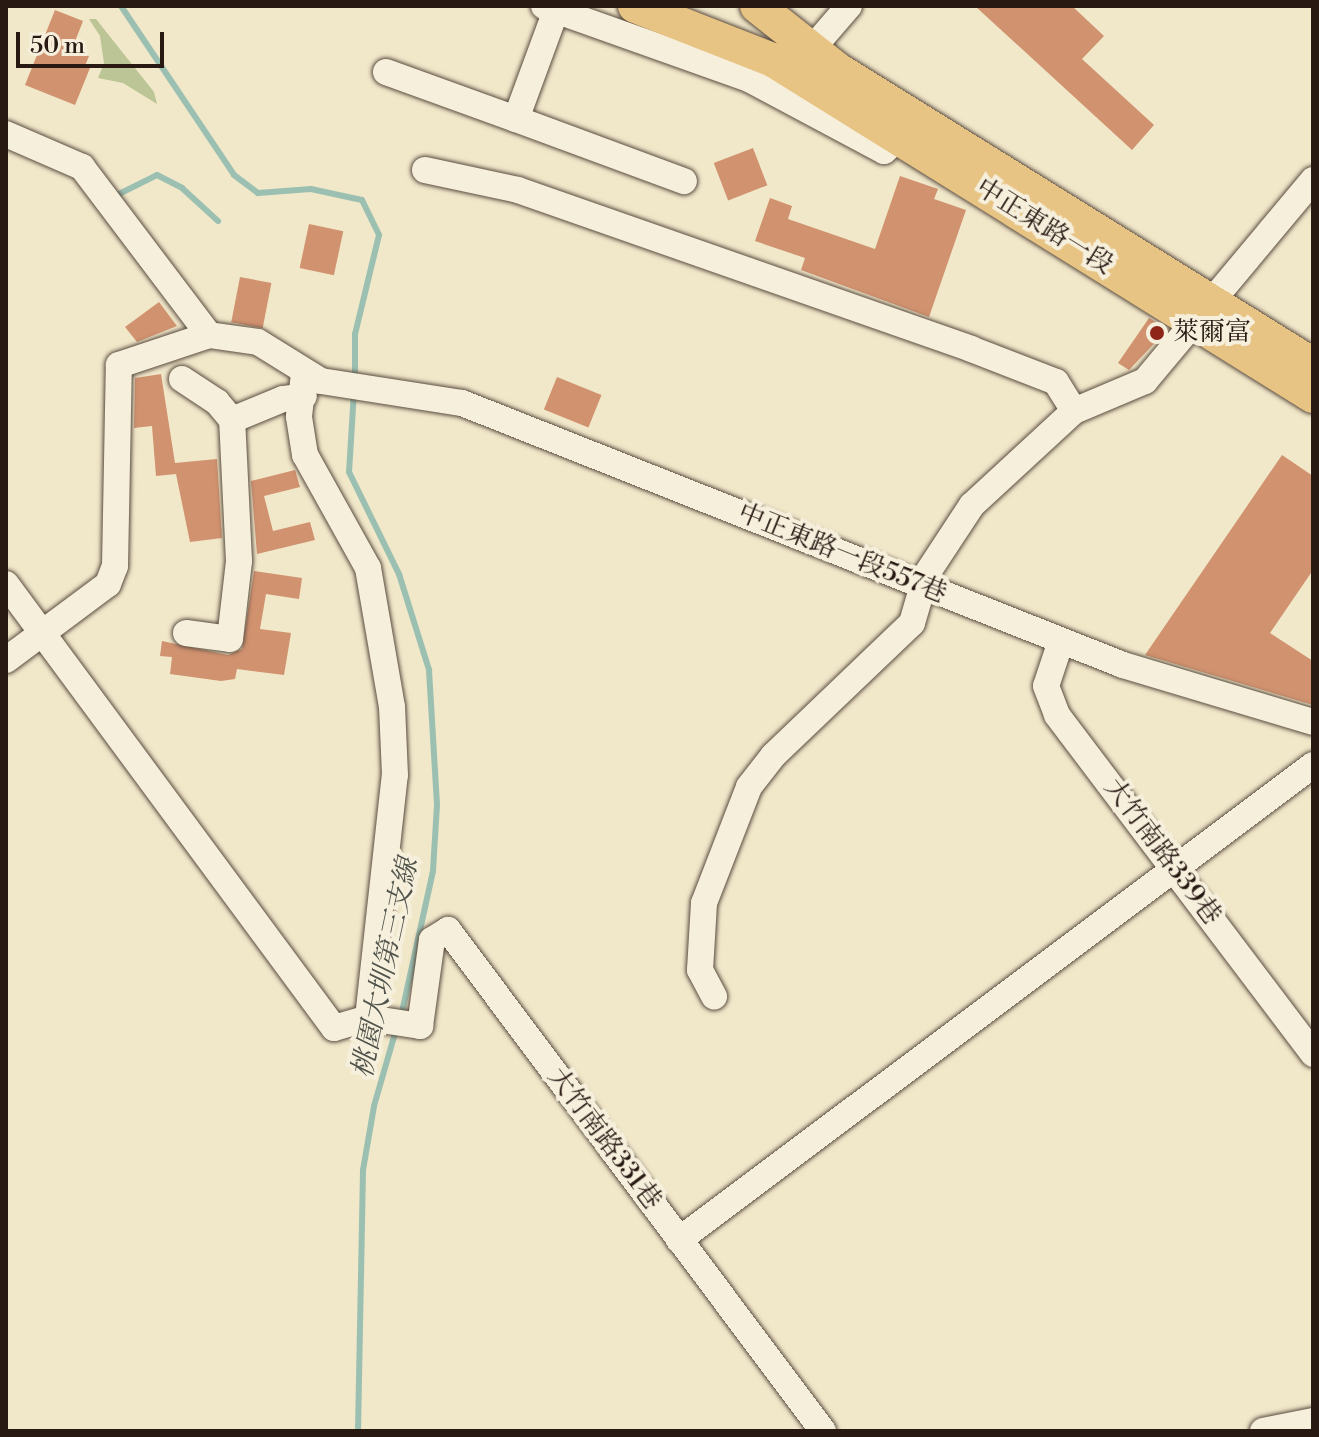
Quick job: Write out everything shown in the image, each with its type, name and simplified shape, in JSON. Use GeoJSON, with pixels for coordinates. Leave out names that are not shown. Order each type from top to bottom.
{"type":"FeatureCollection","features":[{"type":"Feature","properties":{"kind":"main road","name":"中正東路一段"},"geometry":{"type":"LineString","coordinates":[[635,6],[759,26],[907,128],[1202,312],[1313,396]]}},
{"type":"Feature","properties":{"kind":"main road","name":"中正東路一段"},"geometry":{"type":"LineString","coordinates":[[696,6],[759,26],[811,50],[907,128]]}},
{"type":"Feature","properties":{"kind":"main road","name":"中正東路一段"},"geometry":{"type":"LineString","coordinates":[[1202,312],[1313,365]]}},
{"type":"Feature","properties":{"kind":"street"},"geometry":{"type":"LineString","coordinates":[[811,50],[849,6]]}},
{"type":"Feature","properties":{"kind":"street"},"geometry":{"type":"LineString","coordinates":[[516,119],[550,8],[749,79],[884,151],[907,128]]}},
{"type":"Feature","properties":{"kind":"street"},"geometry":{"type":"LineString","coordinates":[[386,72],[684,181]]}},
{"type":"Feature","properties":{"kind":"street"},"geometry":{"type":"LineString","coordinates":[[6,134],[82,167],[209,335]]}},
{"type":"Feature","properties":{"kind":"street"},"geometry":{"type":"LineString","coordinates":[[425,170],[518,190],[971,349],[1056,382],[1074,411]]}},
{"type":"Feature","properties":{"kind":"street"},"geometry":{"type":"LineString","coordinates":[[714,996],[700,970],[704,903],[749,787],[773,756],[912,623],[923,586],[972,505],[1074,411],[1145,381],[1313,180]]}},
{"type":"Feature","properties":{"kind":"street"},"geometry":{"type":"LineString","coordinates":[[6,660],[108,584],[115,566],[119,365],[209,335],[258,342],[309,384]]}},
{"type":"Feature","properties":{"kind":"street"},"geometry":{"type":"LineString","coordinates":[[182,379],[217,402],[232,420],[239,561],[230,639],[186,633]]}},
{"type":"Feature","properties":{"kind":"street"},"geometry":{"type":"LineString","coordinates":[[232,420],[283,399],[309,384]]}},
{"type":"Feature","properties":{"kind":"street"},"geometry":{"type":"LineString","coordinates":[[6,584],[334,1028],[368,1018],[395,775],[392,707],[368,568],[305,455],[299,416],[309,384]]}},
{"type":"Feature","properties":{"kind":"street","name":"中正東路一段557巷"},"geometry":{"type":"LineString","coordinates":[[309,384],[371,388],[462,403],[1061,641],[1313,722]]}},
{"type":"Feature","properties":{"kind":"street","name":"大竹南路339巷"},"geometry":{"type":"LineString","coordinates":[[1061,641],[1046,686],[1057,715],[1313,1054]]}},
{"type":"Feature","properties":{"kind":"street"},"geometry":{"type":"LineString","coordinates":[[679,1240],[1313,765]]}},
{"type":"Feature","properties":{"kind":"street","name":"大竹南路331巷"},"geometry":{"type":"LineString","coordinates":[[368,1018],[420,1026],[432,940],[448,930],[823,1431]]}},
{"type":"Feature","properties":{"kind":"street"},"geometry":{"type":"LineString","coordinates":[[1263,1431],[1313,1421]]}},
{"type":"Feature","properties":{"kind":"green space"},"geometry":{"type":"Polygon","coordinates":[[[89,19],[96,19],[154,92],[157,104],[123,83],[98,78],[104,63],[100,36],[89,19]]]}},
{"type":"Feature","properties":{"kind":"building"},"geometry":{"type":"Polygon","coordinates":[[[975,6],[1072,6],[1104,36],[1082,59],[1154,125],[1132,150],[975,6]]]}},
{"type":"Feature","properties":{"kind":"building"},"geometry":{"type":"Polygon","coordinates":[[[55,10],[83,21],[72,49],[89,56],[85,66],[90,68],[75,105],[25,85],[55,10]]]}},
{"type":"Feature","properties":{"kind":"building"},"geometry":{"type":"Polygon","coordinates":[[[753,148],[767,185],[728,200],[714,163],[753,148]]]}},
{"type":"Feature","properties":{"kind":"building"},"geometry":{"type":"Polygon","coordinates":[[[900,176],[938,189],[934,199],[966,210],[929,317],[801,270],[805,258],[755,241],[770,198],[792,206],[788,219],[875,249],[900,176]]]}},
{"type":"Feature","properties":{"kind":"building"},"geometry":{"type":"Polygon","coordinates":[[[309,224],[343,231],[334,275],[300,268],[309,224]]]}},
{"type":"Feature","properties":{"kind":"building"},"geometry":{"type":"Polygon","coordinates":[[[240,277],[271,283],[263,328],[231,322],[240,277]]]}},
{"type":"Feature","properties":{"kind":"building"},"geometry":{"type":"Polygon","coordinates":[[[159,302],[177,326],[137,342],[125,327],[159,302]]]}},
{"type":"Feature","properties":{"kind":"building"},"geometry":{"type":"Polygon","coordinates":[[[1149,318],[1168,329],[1129,370],[1118,363],[1149,318]]]}},
{"type":"Feature","properties":{"kind":"building"},"geometry":{"type":"Polygon","coordinates":[[[161,374],[175,463],[217,459],[222,538],[190,542],[176,474],[156,476],[152,426],[134,428],[135,378],[161,374]]]}},
{"type":"Feature","properties":{"kind":"building"},"geometry":{"type":"Polygon","coordinates":[[[557,377],[602,395],[588,427],[544,409],[557,377]]]}},
{"type":"Feature","properties":{"kind":"building"},"geometry":{"type":"Polygon","coordinates":[[[1282,455],[1313,476],[1313,570],[1270,633],[1313,661],[1313,705],[1145,655],[1282,455]]]}},
{"type":"Feature","properties":{"kind":"building"},"geometry":{"type":"Polygon","coordinates":[[[295,470],[300,487],[264,496],[273,531],[310,522],[315,540],[257,554],[251,481],[295,470]]]}},
{"type":"Feature","properties":{"kind":"building"},"geometry":{"type":"Polygon","coordinates":[[[254,571],[302,578],[299,599],[266,594],[260,629],[291,633],[284,675],[237,669],[235,679],[221,681],[170,674],[172,657],[160,656],[162,641],[228,655],[242,649],[254,571]]]}},
{"type":"Feature","properties":{"kind":"waterway","name":"桃園大圳第三支線"},"geometry":{"type":"LineString","coordinates":[[121,6],[234,175],[258,193],[311,189],[362,200],[379,235],[355,334],[355,380]]}},
{"type":"Feature","properties":{"kind":"waterway"},"geometry":{"type":"LineString","coordinates":[[113,197],[157,175],[182,188],[218,221]]}},
{"type":"Feature","properties":{"kind":"waterway","name":"桃園大圳第三支線"},"geometry":{"type":"LineString","coordinates":[[354,391],[349,472],[399,574],[429,670],[437,805],[433,871],[401,1016]]}},
{"type":"Feature","properties":{"kind":"waterway","name":"桃園大圳第三支線"},"geometry":{"type":"LineString","coordinates":[[358,1431],[363,1170],[374,1106],[396,1030]]}},
{"type":"Feature","properties":{"kind":"place","name":"萊爾富"},"geometry":{"type":"Point","coordinates":[1157,333]}}]}
